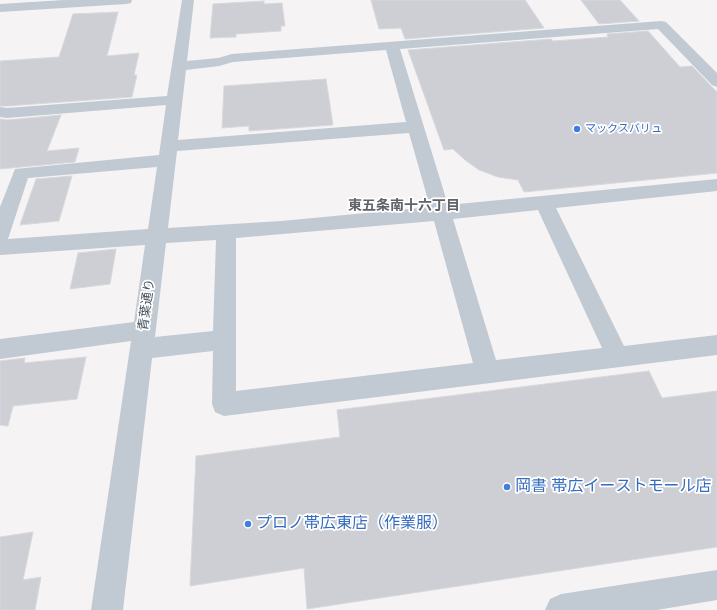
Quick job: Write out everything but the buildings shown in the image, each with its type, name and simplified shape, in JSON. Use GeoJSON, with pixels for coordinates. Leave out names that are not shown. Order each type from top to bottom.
{"type":"FeatureCollection","features":[{"type":"Feature","properties":{"kind":"street"},"geometry":{"type":"LineString","coordinates":[[0,8],[126,0]]}},
{"type":"Feature","properties":{"kind":"street","name":"青葉通り"},"geometry":{"type":"LineString","coordinates":[[107,610],[158,237],[167,153],[188,0]]}},
{"type":"Feature","properties":{"kind":"street"},"geometry":{"type":"LineString","coordinates":[[179,66],[219,62],[232,58],[661,25],[717,82]]}},
{"type":"Feature","properties":{"kind":"street"},"geometry":{"type":"LineString","coordinates":[[392,46],[488,372]]}},
{"type":"Feature","properties":{"kind":"street"},"geometry":{"type":"LineString","coordinates":[[0,112],[7,114],[174,100]]}},
{"type":"Feature","properties":{"kind":"street"},"geometry":{"type":"LineString","coordinates":[[0,235],[21,173],[167,153],[415,127]]}},
{"type":"Feature","properties":{"kind":"street"},"geometry":{"type":"LineString","coordinates":[[0,247],[158,237],[442,213],[717,185]]}},
{"type":"Feature","properties":{"kind":"street"},"geometry":{"type":"LineString","coordinates":[[544,203],[618,357]]}},
{"type":"Feature","properties":{"kind":"street"},"geometry":{"type":"LineString","coordinates":[[226,231],[224,404],[717,345]]}},
{"type":"Feature","properties":{"kind":"street"},"geometry":{"type":"LineString","coordinates":[[0,349],[143,340],[225,340]]}},
{"type":"Feature","properties":{"kind":"street"},"geometry":{"type":"LineString","coordinates":[[561,610],[717,585]]}},
{"type":"Feature","properties":{"kind":"place","name":"マックスバリュ"},"geometry":{"type":"Point","coordinates":[577,129]}},
{"type":"Feature","properties":{"kind":"place","name":"岡書 帯広イーストモール店"},"geometry":{"type":"Point","coordinates":[507,487]}},
{"type":"Feature","properties":{"kind":"place","name":"プロノ帯広東店（作業服）"},"geometry":{"type":"Point","coordinates":[248,524]}},
{"type":"Feature","properties":{"kind":"district","name":"東五条南十六丁目"},"geometry":{"type":"Point","coordinates":[404,206]}}]}
